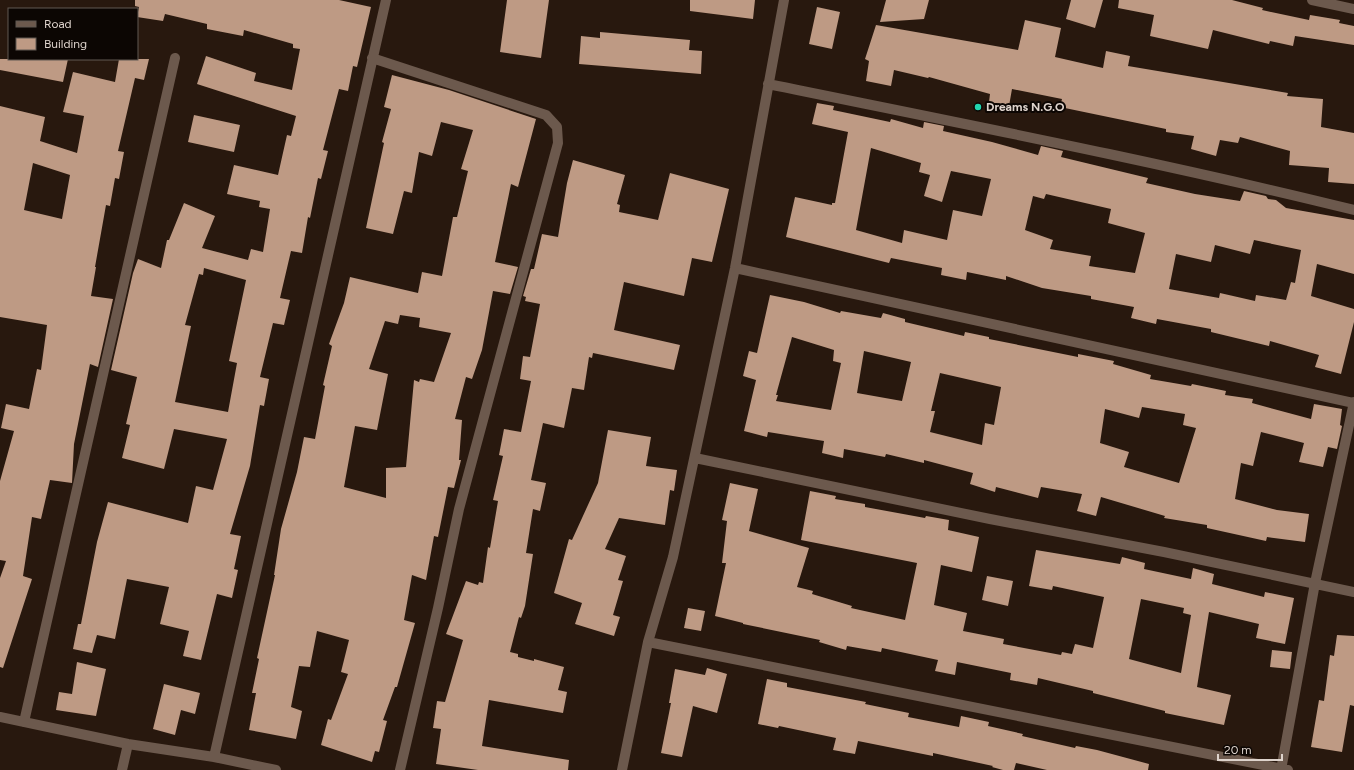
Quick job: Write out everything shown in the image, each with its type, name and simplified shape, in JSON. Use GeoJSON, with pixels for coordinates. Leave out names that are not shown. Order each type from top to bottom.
{"type":"FeatureCollection","features":[{"type":"Feature","properties":{"kind":"street"},"geometry":{"type":"LineString","coordinates":[[214,757],[330,255],[372,58],[386,0]]}},
{"type":"Feature","properties":{"kind":"street"},"geometry":{"type":"LineString","coordinates":[[622,770],[648,642],[673,557],[735,268],[784,0]]}},
{"type":"Feature","properties":{"kind":"street"},"geometry":{"type":"LineString","coordinates":[[1312,0],[1354,9]]}},
{"type":"Feature","properties":{"kind":"street"},"geometry":{"type":"LineString","coordinates":[[24,722],[175,58]]}},
{"type":"Feature","properties":{"kind":"street"},"geometry":{"type":"LineString","coordinates":[[372,58],[546,115],[557,127],[558,138],[558,143],[459,509],[438,608],[400,770]]}},
{"type":"Feature","properties":{"kind":"street"},"geometry":{"type":"LineString","coordinates":[[768,84],[1112,154],[1270,189],[1354,210]]}},
{"type":"Feature","properties":{"kind":"street"},"geometry":{"type":"LineString","coordinates":[[648,642],[1284,769],[1315,583],[1354,403],[735,268]]}},
{"type":"Feature","properties":{"kind":"street"},"geometry":{"type":"LineString","coordinates":[[695,458],[1354,592]]}},
{"type":"Feature","properties":{"kind":"street"},"geometry":{"type":"LineString","coordinates":[[0,717],[128,744],[214,757],[276,770]]}},
{"type":"Feature","properties":{"kind":"street"},"geometry":{"type":"LineString","coordinates":[[122,770],[128,744]]}},
{"type":"Feature","properties":{"kind":"building"},"geometry":{"type":"Polygon","coordinates":[[[135,0],[339,0],[371,7],[357,67],[353,66],[348,91],[339,89],[323,150],[328,151],[321,179],[318,178],[310,218],[308,217],[302,253],[291,251],[280,298],[290,300],[284,325],[273,323],[260,377],[269,379],[264,406],[260,405],[250,466],[230,534],[241,536],[234,569],[238,570],[232,598],[217,594],[201,660],[183,656],[189,631],[160,624],[169,587],[127,579],[115,639],[97,635],[92,653],[73,649],[78,624],[81,624],[97,542],[108,502],[188,523],[196,486],[213,490],[227,439],[174,429],[164,469],[122,458],[130,425],[126,424],[137,377],[111,370],[133,273],[138,259],[161,268],[167,240],[169,240],[184,203],[215,216],[202,248],[248,260],[251,249],[263,252],[270,209],[259,207],[260,201],[227,194],[234,165],[278,175],[287,135],[291,136],[296,116],[197,84],[206,56],[256,73],[254,81],[292,90],[300,49],[293,48],[293,44],[244,30],[243,36],[207,29],[207,24],[165,14],[163,21],[138,17],[139,7],[135,6],[135,0]],[[204,268],[203,275],[199,274],[185,325],[191,326],[175,402],[228,412],[237,363],[229,361],[246,280],[204,268]]]}},
{"type":"Feature","properties":{"kind":"building"},"geometry":{"type":"Polygon","coordinates":[[[507,0],[549,0],[541,58],[500,52],[507,0]]]}},
{"type":"Feature","properties":{"kind":"building"},"geometry":{"type":"Polygon","coordinates":[[[690,0],[755,0],[753,19],[690,11],[690,0]]]}},
{"type":"Feature","properties":{"kind":"building"},"geometry":{"type":"Polygon","coordinates":[[[886,0],[929,0],[924,19],[880,22],[886,0]]]}},
{"type":"Feature","properties":{"kind":"building"},"geometry":{"type":"Polygon","coordinates":[[[1071,0],[1103,0],[1095,28],[1066,19],[1071,0]]]}},
{"type":"Feature","properties":{"kind":"building"},"geometry":{"type":"Polygon","coordinates":[[[1119,0],[1232,0],[1263,8],[1262,10],[1309,20],[1310,15],[1340,20],[1339,23],[1354,26],[1354,45],[1295,36],[1293,46],[1270,41],[1269,44],[1213,30],[1208,49],[1150,36],[1154,15],[1118,8],[1119,0]]]}},
{"type":"Feature","properties":{"kind":"building"},"geometry":{"type":"Polygon","coordinates":[[[817,7],[840,12],[832,49],[809,44],[817,7]]]}},
{"type":"Feature","properties":{"kind":"building"},"geometry":{"type":"Polygon","coordinates":[[[1025,20],[1061,28],[1055,57],[1103,68],[1106,51],[1130,56],[1128,66],[1288,93],[1287,96],[1323,99],[1321,127],[1354,133],[1354,184],[1328,182],[1329,168],[1289,165],[1290,151],[1240,137],[1238,143],[1220,140],[1216,156],[1191,149],[1194,136],[1166,132],[1166,129],[1060,107],[1062,99],[1012,89],[1009,106],[989,102],[990,94],[929,77],[894,70],[891,86],[866,81],[869,61],[865,59],[876,25],[1018,50],[1025,20]]]}},
{"type":"Feature","properties":{"kind":"building"},"geometry":{"type":"Polygon","coordinates":[[[600,32],[690,40],[689,50],[702,51],[701,74],[579,64],[581,36],[600,38],[600,32]]]}},
{"type":"Feature","properties":{"kind":"building"},"geometry":{"type":"Polygon","coordinates":[[[0,59],[68,60],[63,82],[0,70],[0,59]]]}},
{"type":"Feature","properties":{"kind":"building"},"geometry":{"type":"Polygon","coordinates":[[[149,59],[144,80],[135,78],[118,151],[124,152],[119,179],[115,178],[110,206],[106,205],[91,296],[113,299],[98,367],[90,364],[74,444],[72,483],[50,480],[41,519],[32,517],[23,576],[32,579],[3,668],[0,667],[0,578],[6,561],[0,560],[0,481],[14,431],[1,428],[6,404],[29,409],[37,369],[41,370],[47,325],[0,317],[0,106],[45,117],[40,141],[77,153],[84,116],[63,112],[73,72],[115,82],[119,60],[149,59]],[[33,163],[24,210],[62,219],[70,175],[33,163]]]}},
{"type":"Feature","properties":{"kind":"building"},"geometry":{"type":"Polygon","coordinates":[[[392,75],[449,90],[536,119],[518,187],[511,184],[495,262],[518,267],[510,294],[493,291],[482,350],[472,379],[466,377],[455,419],[462,420],[459,460],[461,460],[454,488],[448,487],[438,537],[434,536],[426,580],[412,575],[404,620],[415,623],[397,687],[395,687],[383,720],[387,721],[379,752],[375,751],[372,762],[321,745],[328,719],[331,720],[348,674],[341,672],[349,640],[317,631],[310,667],[299,666],[291,707],[302,711],[296,739],[249,730],[256,693],[252,693],[259,659],[257,658],[275,575],[281,529],[297,472],[304,437],[315,439],[325,386],[323,385],[332,346],[329,344],[344,303],[350,277],[418,293],[422,272],[442,276],[453,217],[457,217],[468,171],[461,169],[473,130],[441,122],[432,156],[419,152],[412,193],[404,191],[393,234],[366,228],[384,143],[382,142],[391,109],[384,107],[392,75]],[[400,315],[398,324],[385,321],[369,369],[388,374],[377,430],[355,426],[344,487],[386,498],[386,468],[406,467],[414,380],[419,382],[420,379],[434,382],[451,333],[419,327],[420,318],[400,315]]]}},
{"type":"Feature","properties":{"kind":"building"},"geometry":{"type":"Polygon","coordinates":[[[817,103],[834,106],[833,110],[890,122],[891,119],[923,128],[924,122],[944,126],[943,131],[992,142],[1038,155],[1041,146],[1063,151],[1061,157],[1148,178],[1146,183],[1195,194],[1240,201],[1244,191],[1266,196],[1268,199],[1276,200],[1286,208],[1354,220],[1354,274],[1317,264],[1311,296],[1354,309],[1354,322],[1341,374],[1315,367],[1319,355],[1270,341],[1269,346],[1211,332],[1211,329],[1157,319],[1156,324],[1131,318],[1134,307],[1091,299],[1091,296],[1042,288],[1006,276],[1006,280],[967,272],[966,280],[941,275],[942,268],[891,258],[889,263],[786,237],[795,197],[832,205],[832,203],[835,203],[848,132],[812,124],[817,103]],[[871,148],[856,230],[902,243],[904,230],[947,240],[953,210],[982,216],[991,179],[951,171],[942,202],[924,196],[930,175],[919,172],[921,163],[871,148]],[[1046,194],[1044,199],[1033,196],[1025,230],[1053,240],[1050,249],[1091,256],[1089,266],[1135,273],[1145,233],[1108,223],[1111,209],[1046,194]],[[1254,240],[1250,254],[1215,245],[1211,262],[1176,254],[1169,289],[1219,298],[1220,293],[1255,301],[1256,295],[1286,300],[1291,282],[1295,283],[1301,250],[1254,240]]]}},
{"type":"Feature","properties":{"kind":"building"},"geometry":{"type":"Polygon","coordinates":[[[194,115],[240,125],[234,152],[188,142],[194,115]]]}},
{"type":"Feature","properties":{"kind":"building"},"geometry":{"type":"Polygon","coordinates":[[[573,160],[625,175],[617,204],[620,205],[619,212],[658,220],[670,173],[729,189],[712,262],[692,258],[684,296],[624,282],[614,330],[680,345],[674,370],[593,353],[592,358],[589,357],[584,390],[572,388],[564,428],[543,423],[531,480],[546,483],[540,511],[533,509],[526,553],[533,554],[525,606],[521,618],[519,617],[510,652],[518,654],[518,657],[534,661],[534,659],[564,667],[558,690],[567,692],[563,713],[489,700],[482,746],[569,760],[568,770],[478,770],[436,764],[441,729],[433,728],[437,701],[445,702],[463,640],[446,634],[466,581],[478,585],[479,582],[483,583],[488,547],[490,548],[498,501],[493,500],[503,456],[499,455],[504,429],[521,432],[531,381],[520,379],[523,356],[530,357],[540,304],[525,301],[526,297],[523,296],[531,269],[534,269],[542,234],[558,237],[567,183],[573,160]]]}},
{"type":"Feature","properties":{"kind":"building"},"geometry":{"type":"Polygon","coordinates":[[[770,295],[804,302],[840,313],[841,311],[881,318],[883,313],[905,319],[905,322],[964,336],[965,332],[989,337],[989,339],[1078,357],[1078,354],[1114,361],[1113,364],[1151,375],[1150,379],[1191,386],[1192,384],[1226,391],[1225,395],[1253,399],[1252,403],[1311,419],[1314,404],[1342,409],[1340,425],[1342,426],[1337,449],[1328,447],[1323,467],[1299,462],[1304,443],[1261,432],[1253,466],[1241,463],[1235,499],[1277,510],[1309,514],[1305,542],[1267,537],[1266,541],[1207,528],[1207,525],[1164,518],[1165,516],[1101,497],[1096,516],[1077,511],[1082,494],[1041,487],[1038,498],[996,487],[995,492],[970,484],[973,473],[924,460],[924,463],[886,454],[885,457],[844,449],[843,458],[822,453],[824,441],[768,432],[767,437],[744,431],[756,380],[743,376],[749,351],[757,353],[770,295]],[[792,337],[776,395],[778,395],[776,401],[831,410],[841,363],[833,361],[834,350],[792,337]],[[864,351],[857,393],[902,401],[911,362],[864,351]],[[940,373],[931,411],[935,411],[930,432],[982,445],[985,423],[994,425],[1001,387],[940,373]],[[1142,407],[1139,418],[1105,409],[1100,443],[1129,452],[1124,467],[1179,483],[1196,428],[1183,425],[1185,414],[1142,407]]]}},
{"type":"Feature","properties":{"kind":"building"},"geometry":{"type":"Polygon","coordinates":[[[608,430],[651,437],[646,466],[677,470],[674,491],[670,490],[665,525],[619,518],[605,549],[626,556],[618,580],[623,581],[613,615],[620,617],[614,636],[575,624],[582,603],[554,593],[569,539],[572,540],[598,483],[608,430]]]}},
{"type":"Feature","properties":{"kind":"building"},"geometry":{"type":"Polygon","coordinates":[[[730,483],[758,489],[749,531],[809,548],[797,587],[813,591],[812,594],[852,606],[851,608],[905,620],[917,563],[801,540],[810,491],[836,496],[835,499],[865,504],[865,507],[925,518],[926,516],[949,520],[948,530],[979,537],[972,572],[941,565],[934,605],[967,613],[963,631],[1004,639],[1003,644],[1061,655],[1062,652],[1072,654],[1075,644],[1093,648],[1104,597],[1053,586],[1052,590],[1029,586],[1036,550],[1120,564],[1122,557],[1145,563],[1144,569],[1191,579],[1193,568],[1214,574],[1212,584],[1264,597],[1265,592],[1294,598],[1285,644],[1256,638],[1259,624],[1209,612],[1197,687],[1231,695],[1224,725],[1165,713],[1165,711],[1093,693],[1093,691],[1038,678],[1037,685],[1010,680],[1011,673],[957,662],[955,675],[935,671],[938,660],[882,648],[881,652],[847,646],[846,650],[819,642],[820,640],[743,624],[715,616],[726,563],[722,563],[727,521],[722,520],[730,483]],[[1141,599],[1129,659],[1181,673],[1191,615],[1183,613],[1184,608],[1141,599]]]}},
{"type":"Feature","properties":{"kind":"building"},"geometry":{"type":"Polygon","coordinates":[[[987,576],[1013,581],[1008,606],[982,600],[987,576]]]}},
{"type":"Feature","properties":{"kind":"building"},"geometry":{"type":"Polygon","coordinates":[[[688,608],[705,611],[701,631],[684,628],[688,608]]]}},
{"type":"Feature","properties":{"kind":"building"},"geometry":{"type":"Polygon","coordinates":[[[1337,635],[1354,636],[1354,706],[1350,705],[1342,752],[1311,747],[1319,700],[1324,701],[1330,655],[1334,656],[1337,635]]]}},
{"type":"Feature","properties":{"kind":"building"},"geometry":{"type":"Polygon","coordinates":[[[1272,650],[1292,652],[1290,669],[1270,667],[1272,650]]]}},
{"type":"Feature","properties":{"kind":"building"},"geometry":{"type":"Polygon","coordinates":[[[77,662],[106,669],[96,716],[56,710],[59,692],[72,694],[77,662]]]}},
{"type":"Feature","properties":{"kind":"building"},"geometry":{"type":"Polygon","coordinates":[[[707,668],[727,674],[717,713],[693,706],[682,757],[661,753],[671,703],[669,703],[675,669],[705,675],[707,668]]]}},
{"type":"Feature","properties":{"kind":"building"},"geometry":{"type":"Polygon","coordinates":[[[767,679],[787,683],[787,687],[866,702],[865,704],[909,713],[908,717],[959,727],[961,716],[989,722],[988,726],[1023,734],[1022,736],[1075,748],[1076,746],[1097,750],[1149,764],[1148,770],[1047,770],[1016,763],[1014,770],[1003,770],[992,767],[993,766],[933,753],[933,756],[858,741],[855,754],[833,750],[836,738],[779,726],[778,728],[758,724],[767,679]]]}},
{"type":"Feature","properties":{"kind":"building"},"geometry":{"type":"Polygon","coordinates":[[[164,684],[200,693],[195,714],[181,710],[175,735],[153,729],[164,684]]]}},
{"type":"Feature","properties":{"kind":"place","name":"Dreams N.G.O"},"geometry":{"type":"Point","coordinates":[978,107]}}]}
